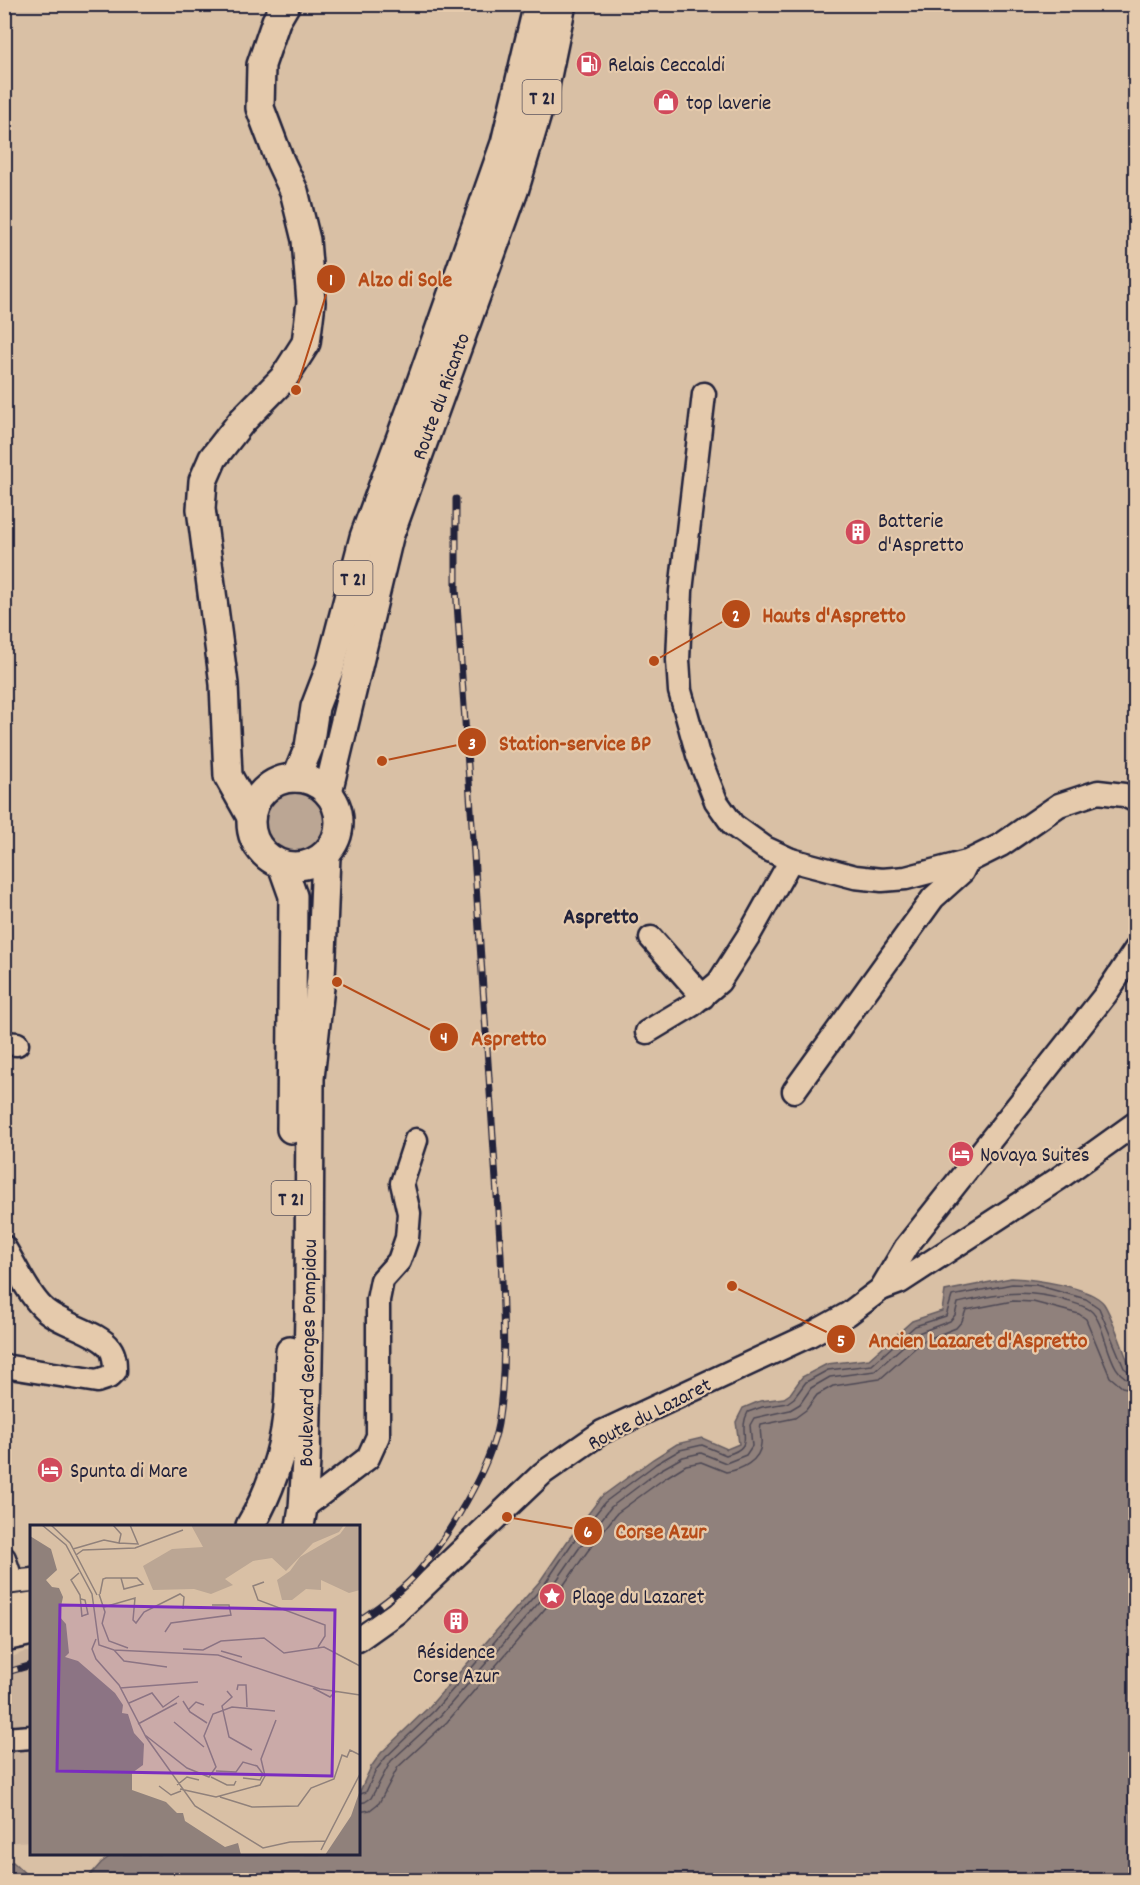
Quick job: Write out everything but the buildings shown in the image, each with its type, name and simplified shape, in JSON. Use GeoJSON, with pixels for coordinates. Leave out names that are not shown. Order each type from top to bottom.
{"type":"FeatureCollection","features":[{"type":"Feature","properties":{"kind":"main road"},"geometry":{"type":"LineString","coordinates":[[251,817],[228,776],[224,684],[201,509],[203,481],[213,458],[242,421],[284,379],[306,343],[311,302],[306,240],[294,191],[260,108],[261,65],[276,21],[286,4]]}},
{"type":"Feature","properties":{"kind":"main road","name":"Route du Ricanto"},"geometry":{"type":"LineString","coordinates":[[296,777],[309,747],[315,706],[330,668],[364,537],[422,382],[505,143],[538,4]]}},
{"type":"Feature","properties":{"kind":"main road","name":"Route du Ricanto"},"geometry":{"type":"LineString","coordinates":[[328,792],[389,537],[515,189],[544,91],[562,4]]}},
{"type":"Feature","properties":{"kind":"main road"},"geometry":{"type":"LineString","coordinates":[[224,684],[238,719],[242,760],[246,772],[266,788]]}},
{"type":"Feature","properties":{"kind":"main road"},"geometry":{"type":"LineString","coordinates":[[296,777],[314,781],[328,792],[336,803],[340,816],[338,838],[326,856],[313,864],[298,867],[282,865],[271,860],[262,852],[255,842],[251,817],[254,806],[266,788],[280,780],[296,777]]}},
{"type":"Feature","properties":{"kind":"main road","name":"Boulevard Georges Pompidou"},"geometry":{"type":"LineString","coordinates":[[302,1517],[309,1315],[310,1078],[321,978],[326,856]]}},
{"type":"Feature","properties":{"kind":"main road","name":"Boulevard Georges Pompidou"},"geometry":{"type":"LineString","coordinates":[[251,1525],[266,1496],[278,1459],[287,1417],[291,1316],[293,896],[282,865]]}},
{"type":"Feature","properties":{"kind":"main road"},"geometry":{"type":"LineString","coordinates":[[4,1610],[30,1606]]}},
{"type":"Feature","properties":{"kind":"main road"},"geometry":{"type":"LineString","coordinates":[[4,1637],[30,1631]]}},
{"type":"Feature","properties":{"kind":"street"},"geometry":{"type":"LineString","coordinates":[[704,394],[681,591],[678,660],[680,691],[698,755],[716,801],[733,825],[765,848],[791,860],[855,877],[906,878],[967,862],[1001,845],[1059,805],[1098,792],[1125,795],[1136,801]]}},
{"type":"Feature","properties":{"kind":"street"},"geometry":{"type":"LineString","coordinates":[[647,1032],[703,997],[719,982],[749,935],[791,860]]}},
{"type":"Feature","properties":{"kind":"street"},"geometry":{"type":"LineString","coordinates":[[794,1091],[926,906],[942,888],[962,872],[967,862]]}},
{"type":"Feature","properties":{"kind":"street"},"geometry":{"type":"LineString","coordinates":[[651,938],[703,997]]}},
{"type":"Feature","properties":{"kind":"street","name":"Route du Lazaret"},"geometry":{"type":"LineString","coordinates":[[881,1289],[906,1247],[1106,994],[1136,949]]}},
{"type":"Feature","properties":{"kind":"street","name":"Route du Lazaret"},"geometry":{"type":"LineString","coordinates":[[360,1639],[396,1613],[543,1473],[602,1432],[808,1336],[848,1314],[881,1289],[900,1282],[1058,1179],[1136,1123]]}},
{"type":"Feature","properties":{"kind":"street"},"geometry":{"type":"LineString","coordinates":[[302,1517],[369,1458],[378,1436],[378,1300],[381,1280],[399,1261],[407,1238],[409,1213],[402,1183],[416,1140]]}},
{"type":"Feature","properties":{"kind":"street"},"geometry":{"type":"LineString","coordinates":[[4,1247],[41,1306],[51,1315],[110,1347],[115,1359],[115,1371],[109,1377],[97,1381],[4,1366]]}},
{"type":"Feature","properties":{"kind":"street"},"geometry":{"type":"LineString","coordinates":[[4,1558],[16,1583]]}},
{"type":"Feature","properties":{"kind":"street"},"geometry":{"type":"LineString","coordinates":[[4,1739],[30,1737]]}},
{"type":"Feature","properties":{"kind":"shaded area"},"geometry":{"type":"Polygon","coordinates":[[[289,791],[301,791],[318,800],[325,811],[327,823],[325,835],[318,846],[301,855],[289,855],[277,850],[268,841],[263,829],[263,817],[268,805],[277,796],[289,791]]]}},
{"type":"Feature","properties":{"kind":"shaded area"},"geometry":{"type":"Polygon","coordinates":[[[24,1652],[30,1652],[30,1841],[5,1843],[5,1660],[24,1652]]]}},
{"type":"Feature","properties":{"kind":"water"},"geometry":{"type":"Polygon","coordinates":[[[1011,1278],[1033,1280],[1087,1292],[1104,1304],[1129,1364],[1135,1369],[1135,1880],[86,1880],[112,1855],[360,1855],[360,1791],[371,1767],[381,1753],[429,1707],[540,1581],[601,1497],[677,1444],[702,1438],[727,1449],[739,1444],[736,1422],[743,1408],[760,1401],[784,1398],[790,1394],[802,1377],[827,1364],[869,1359],[912,1321],[942,1311],[945,1291],[1011,1278]]]}},
{"type":"Feature","properties":{"kind":"water"},"geometry":{"type":"Polygon","coordinates":[[[13,1862],[32,1880],[5,1880],[5,1863],[13,1862]]]}},
{"type":"Feature","properties":{"kind":"railway"},"geometry":{"type":"LineString","coordinates":[[360,1620],[412,1579],[454,1522],[477,1481],[493,1442],[498,1424],[503,1382],[501,1255],[456,588],[456,499]]}},
{"type":"Feature","properties":{"kind":"railway"},"geometry":{"type":"LineString","coordinates":[[4,1673],[30,1666]]}},
{"type":"Feature","properties":{"kind":"place","name":"Relais Ceccaldi"},"geometry":{"type":"Point","coordinates":[589,64]}},
{"type":"Feature","properties":{"kind":"place","name":"top laverie"},"geometry":{"type":"Point","coordinates":[666,102]}},
{"type":"Feature","properties":{"kind":"place","name":"Alzo di Sole"},"geometry":{"type":"Point","coordinates":[296,390]}},
{"type":"Feature","properties":{"kind":"place","name":"Batterie d'Aspretto"},"geometry":{"type":"Point","coordinates":[858,532]}},
{"type":"Feature","properties":{"kind":"place","name":"Hauts d'Aspretto"},"geometry":{"type":"Point","coordinates":[654,661]}},
{"type":"Feature","properties":{"kind":"place","name":"Station-service BP"},"geometry":{"type":"Point","coordinates":[382,761]}},
{"type":"Feature","properties":{"kind":"place","name":"Aspretto"},"geometry":{"type":"Point","coordinates":[337,982]}},
{"type":"Feature","properties":{"kind":"place","name":"Novaya Suites"},"geometry":{"type":"Point","coordinates":[961,1154]}},
{"type":"Feature","properties":{"kind":"place","name":"Ancien Lazaret d'Aspretto"},"geometry":{"type":"Point","coordinates":[732,1286]}},
{"type":"Feature","properties":{"kind":"place","name":"Spunta di Mare"},"geometry":{"type":"Point","coordinates":[50,1470]}},
{"type":"Feature","properties":{"kind":"place","name":"Corse Azur"},"geometry":{"type":"Point","coordinates":[507,1517]}},
{"type":"Feature","properties":{"kind":"place","name":"Plage du Lazaret"},"geometry":{"type":"Point","coordinates":[552,1596]}},
{"type":"Feature","properties":{"kind":"place","name":"Résidence Corse Azur"},"geometry":{"type":"Point","coordinates":[456,1621]}},
{"type":"Feature","properties":{"kind":"district","name":"Aspretto"},"geometry":{"type":"Point","coordinates":[601,915]}}]}
